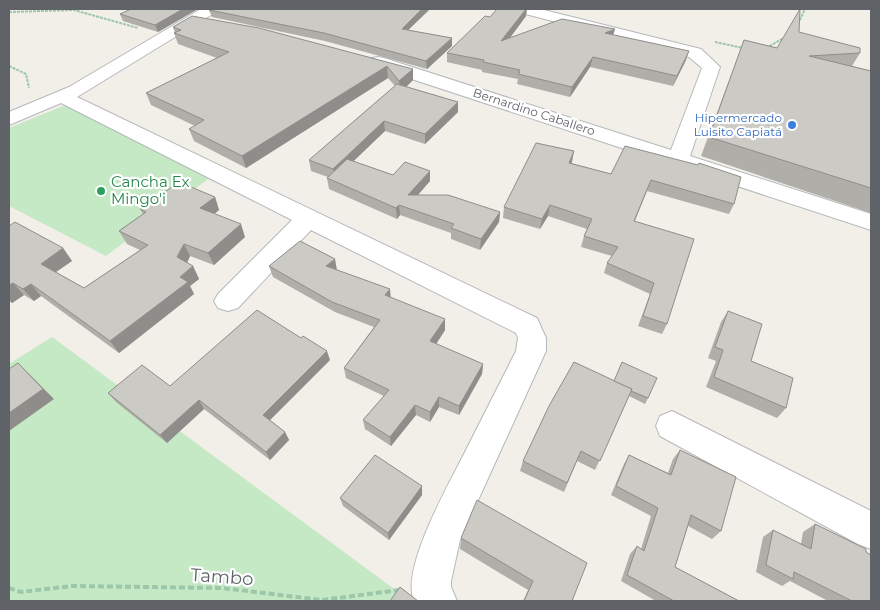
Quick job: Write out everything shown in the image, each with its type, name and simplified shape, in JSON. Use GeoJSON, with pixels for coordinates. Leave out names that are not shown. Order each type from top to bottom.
{"type":"FeatureCollection","features":[{"type":"Feature","properties":{"kind":"street"},"geometry":{"type":"LineString","coordinates":[[522,9],[694,52],[711,67],[678,160]]}},
{"type":"Feature","properties":{"kind":"street"},"geometry":{"type":"LineString","coordinates":[[9,119],[76,91],[192,20],[214,17]]}},
{"type":"Feature","properties":{"kind":"street","name":"Bernardino Caballero"},"geometry":{"type":"LineString","coordinates":[[358,56],[394,66],[871,222]]}},
{"type":"Feature","properties":{"kind":"street"},"geometry":{"type":"LineString","coordinates":[[61,96],[527,326],[532,338],[531,351],[443,536],[434,562],[430,583],[434,599]]}},
{"type":"Feature","properties":{"kind":"street"},"geometry":{"type":"LineString","coordinates":[[228,301],[309,218]]}},
{"type":"Feature","properties":{"kind":"street"},"geometry":{"type":"LineString","coordinates":[[672,426],[871,531]]}},
{"type":"Feature","properties":{"kind":"path"},"geometry":{"type":"LineString","coordinates":[[798,24],[805,9]]}},
{"type":"Feature","properties":{"kind":"path"},"geometry":{"type":"LineString","coordinates":[[9,12],[74,10],[164,37]]}},
{"type":"Feature","properties":{"kind":"path"},"geometry":{"type":"LineString","coordinates":[[760,50],[794,31]]}},
{"type":"Feature","properties":{"kind":"path"},"geometry":{"type":"LineString","coordinates":[[714,42],[747,49]]}},
{"type":"Feature","properties":{"kind":"path","name":"Tambo"},"geometry":{"type":"LineString","coordinates":[[9,588],[21,592],[72,586],[222,588],[322,600],[402,590],[434,599]]}},
{"type":"Feature","properties":{"kind":"green space","name":"Cancha Ex Mingo'i"},"geometry":{"type":"Polygon","coordinates":[[[68,104],[212,176],[106,256],[9,206],[9,128],[68,104]]]}},
{"type":"Feature","properties":{"kind":"green space"},"geometry":{"type":"Polygon","coordinates":[[[52,337],[401,594],[397,601],[9,601],[9,364],[52,337]]]}},
{"type":"Feature","properties":{"kind":"building"},"geometry":{"type":"Polygon","coordinates":[[[131,9],[183,9],[155,25],[120,14],[131,9]]]}},
{"type":"Feature","properties":{"kind":"building"},"geometry":{"type":"Polygon","coordinates":[[[422,9],[402,29],[452,38],[426,61],[324,33],[209,10],[422,9]]]}},
{"type":"Feature","properties":{"kind":"building"},"geometry":{"type":"Polygon","coordinates":[[[497,9],[526,9],[501,41],[562,19],[615,29],[605,33],[689,51],[677,76],[593,57],[572,87],[518,74],[520,70],[483,62],[484,60],[447,53],[485,16],[490,17],[497,9]]]}},
{"type":"Feature","properties":{"kind":"building","name":"Hipermercado Luisito Capiatá"},"geometry":{"type":"Polygon","coordinates":[[[800,9],[799,32],[860,48],[860,53],[809,56],[871,71],[871,188],[709,137],[744,40],[777,48],[800,9]]]}},
{"type":"Feature","properties":{"kind":"building"},"geometry":{"type":"Polygon","coordinates":[[[192,16],[259,28],[413,69],[399,81],[387,66],[242,156],[189,129],[204,120],[146,93],[229,52],[174,33],[181,30],[173,27],[192,16]]]}},
{"type":"Feature","properties":{"kind":"building"},"geometry":{"type":"Polygon","coordinates":[[[397,84],[458,102],[425,134],[384,121],[333,169],[309,160],[397,84]]]}},
{"type":"Feature","properties":{"kind":"building"},"geometry":{"type":"Polygon","coordinates":[[[536,143],[574,151],[569,163],[611,174],[625,146],[698,165],[699,163],[741,177],[734,204],[651,180],[634,221],[694,239],[667,324],[643,316],[654,283],[607,263],[618,247],[584,236],[592,219],[550,205],[542,219],[504,207],[536,143]]]}},
{"type":"Feature","properties":{"kind":"building"},"geometry":{"type":"Polygon","coordinates":[[[347,159],[393,175],[405,162],[430,171],[408,195],[448,195],[500,212],[481,239],[451,228],[454,224],[399,205],[396,208],[327,178],[347,159]]]}},
{"type":"Feature","properties":{"kind":"building"},"geometry":{"type":"Polygon","coordinates":[[[179,182],[215,197],[200,208],[241,224],[208,253],[184,244],[177,257],[193,266],[180,277],[188,282],[110,341],[31,284],[23,289],[13,283],[9,285],[9,226],[15,222],[63,248],[41,264],[84,288],[148,245],[119,231],[146,212],[140,209],[179,182]]]}},
{"type":"Feature","properties":{"kind":"building"},"geometry":{"type":"Polygon","coordinates":[[[300,241],[335,259],[326,266],[390,289],[385,295],[445,319],[430,341],[483,364],[459,406],[439,397],[430,412],[415,405],[390,437],[363,420],[389,390],[344,368],[380,320],[332,302],[269,266],[300,241]]]}},
{"type":"Feature","properties":{"kind":"building"},"geometry":{"type":"Polygon","coordinates":[[[257,310],[301,338],[303,336],[327,351],[263,415],[285,432],[266,452],[199,400],[160,435],[108,393],[142,365],[170,386],[257,310]]]}},
{"type":"Feature","properties":{"kind":"building"},"geometry":{"type":"Polygon","coordinates":[[[728,311],[762,324],[751,361],[793,378],[786,408],[714,377],[723,350],[715,347],[728,311]]]}},
{"type":"Feature","properties":{"kind":"building"},"geometry":{"type":"Polygon","coordinates":[[[574,362],[632,389],[600,461],[581,451],[567,483],[523,461],[549,406],[574,362]]]}},
{"type":"Feature","properties":{"kind":"building"},"geometry":{"type":"Polygon","coordinates":[[[622,362],[657,378],[648,398],[614,381],[622,362]]]}},
{"type":"Feature","properties":{"kind":"building"},"geometry":{"type":"Polygon","coordinates":[[[18,363],[43,389],[9,413],[9,369],[18,363]]]}},
{"type":"Feature","properties":{"kind":"building"},"geometry":{"type":"Polygon","coordinates":[[[680,450],[736,477],[721,531],[691,515],[675,567],[739,601],[674,601],[627,575],[637,546],[644,551],[658,508],[616,486],[629,455],[671,475],[680,450]]]}},
{"type":"Feature","properties":{"kind":"building"},"geometry":{"type":"Polygon","coordinates":[[[375,455],[422,486],[388,533],[340,498],[375,455]]]}},
{"type":"Feature","properties":{"kind":"building"},"geometry":{"type":"Polygon","coordinates":[[[477,500],[587,563],[572,601],[524,601],[533,581],[461,538],[477,500]]]}},
{"type":"Feature","properties":{"kind":"building"},"geometry":{"type":"Polygon","coordinates":[[[815,524],[866,549],[866,552],[871,555],[871,601],[852,601],[794,572],[793,579],[766,565],[773,530],[811,549],[815,524]]]}},
{"type":"Feature","properties":{"kind":"building"},"geometry":{"type":"Polygon","coordinates":[[[400,587],[418,601],[390,601],[400,587]]]}},
{"type":"Feature","properties":{"kind":"place","name":"Hipermercado Luisito Capiatá"},"geometry":{"type":"Point","coordinates":[792,125]}},
{"type":"Feature","properties":{"kind":"place","name":"Cancha Ex Mingo'i"},"geometry":{"type":"Point","coordinates":[101,191]}}]}
